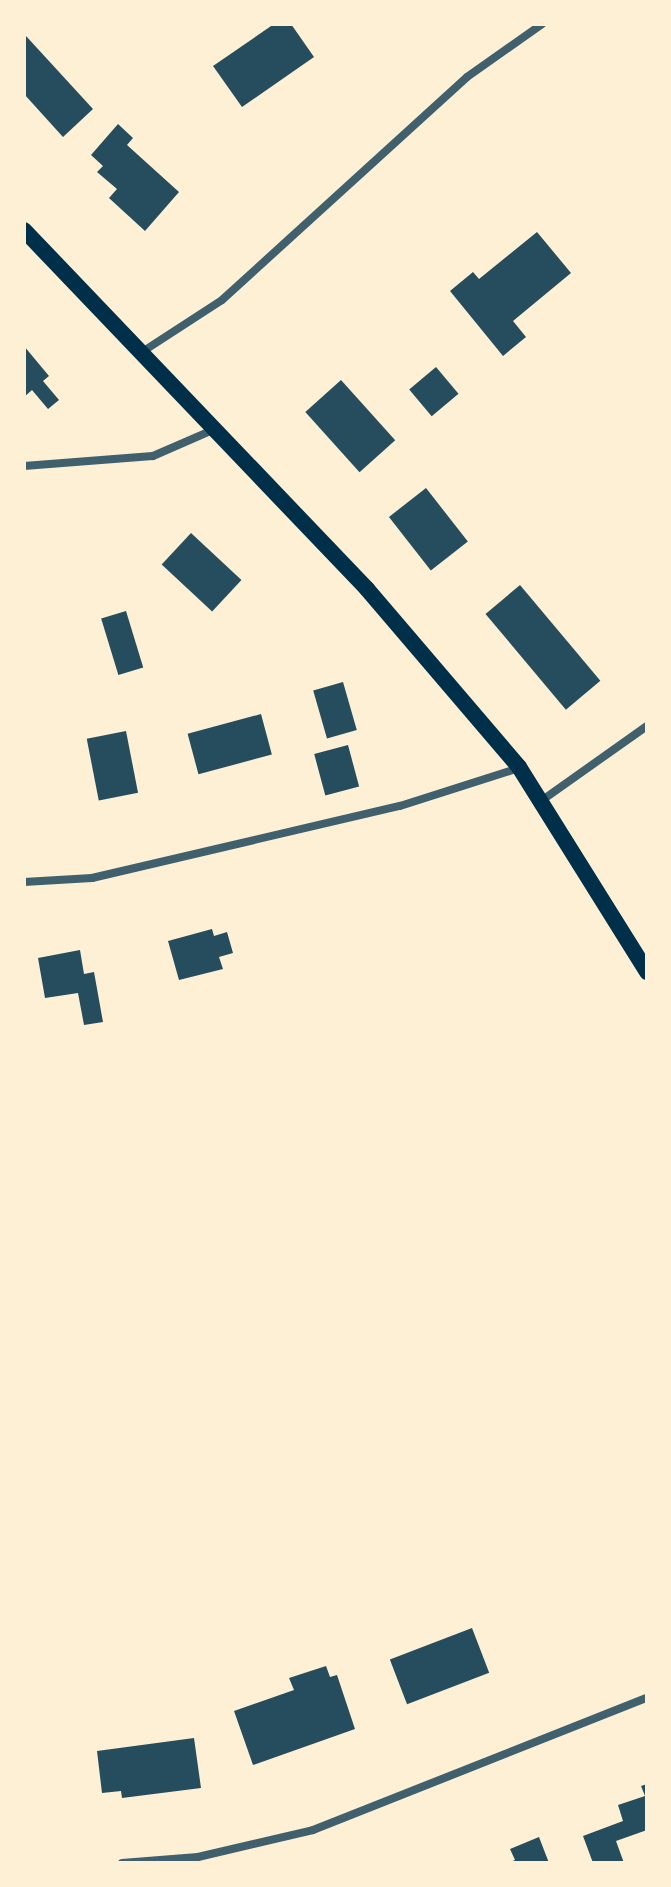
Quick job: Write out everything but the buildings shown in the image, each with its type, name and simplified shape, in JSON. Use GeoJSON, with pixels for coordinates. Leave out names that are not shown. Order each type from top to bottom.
{"type":"FeatureCollection","features":[{"type":"Feature","properties":{"kind":"main road"},"geometry":{"type":"LineString","coordinates":[[24,230],[367,589],[519,767],[647,972]]}},
{"type":"Feature","properties":{"kind":"street"},"geometry":{"type":"LineString","coordinates":[[142,352],[222,300],[467,77],[542,24]]}},
{"type":"Feature","properties":{"kind":"street"},"geometry":{"type":"LineString","coordinates":[[24,466],[153,456],[215,429]]}},
{"type":"Feature","properties":{"kind":"street"},"geometry":{"type":"LineString","coordinates":[[541,801],[647,726]]}},
{"type":"Feature","properties":{"kind":"street"},"geometry":{"type":"LineString","coordinates":[[24,882],[92,878],[400,806],[519,767]]}},
{"type":"Feature","properties":{"kind":"street"},"geometry":{"type":"LineString","coordinates":[[122,1863],[198,1857],[313,1830],[647,1698]]}}]}
